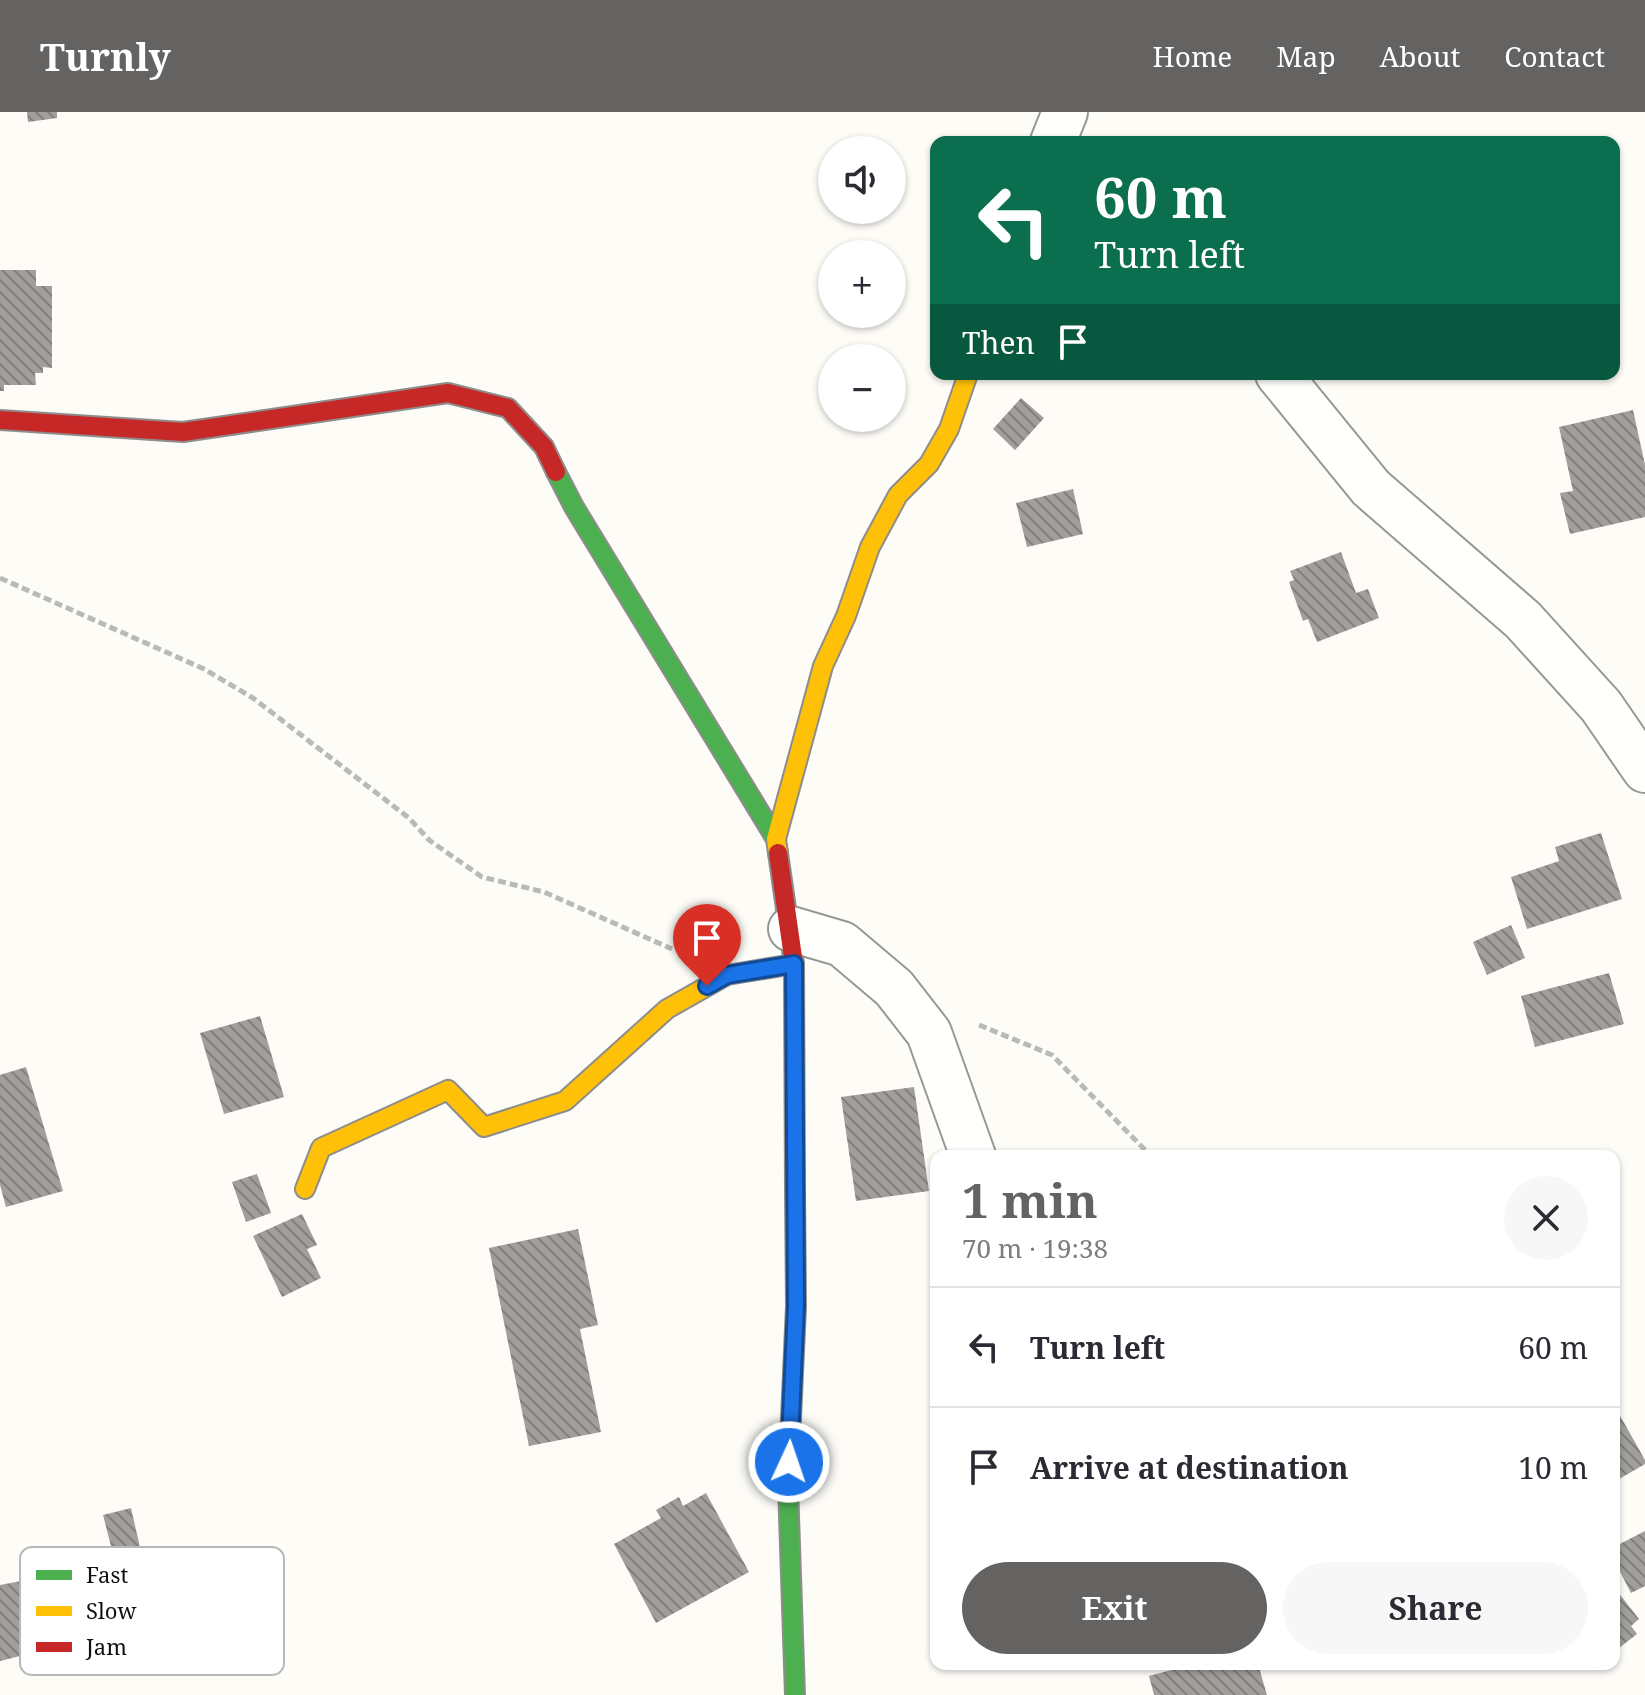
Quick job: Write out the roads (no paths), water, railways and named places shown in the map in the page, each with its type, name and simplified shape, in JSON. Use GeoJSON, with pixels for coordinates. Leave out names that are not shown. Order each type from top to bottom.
{"type":"FeatureCollection","features":[{"type":"Feature","properties":{"kind":"street"},"geometry":{"type":"LineString","coordinates":[[776,839],[823,666],[846,616],[870,547],[898,495],[929,464],[949,429],[966,380]]}},
{"type":"Feature","properties":{"kind":"street"},"geometry":{"type":"LineString","coordinates":[[1283,380],[1371,488],[1523,620],[1601,706],[1645,770]]}},
{"type":"Feature","properties":{"kind":"street"},"geometry":{"type":"LineString","coordinates":[[0,420],[183,432],[448,393],[508,408],[544,447],[574,507],[776,839],[792,946],[796,1306],[788,1486],[795,1695]]}},
{"type":"Feature","properties":{"kind":"street"},"geometry":{"type":"LineString","coordinates":[[305,1189],[321,1148],[448,1090],[484,1127],[565,1101],[667,1009],[727,975],[792,946],[842,944],[894,988],[929,1033],[971,1150]]}}]}
